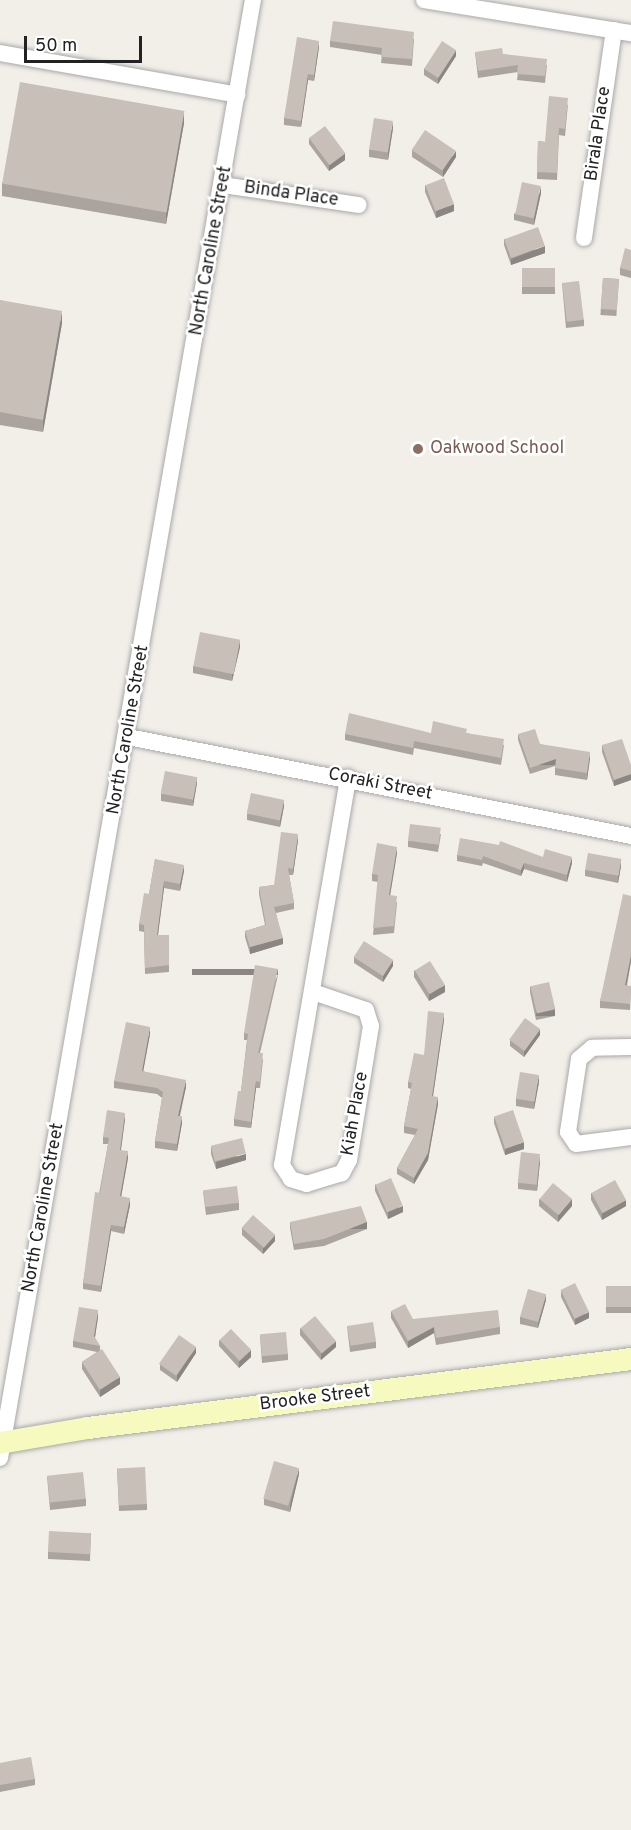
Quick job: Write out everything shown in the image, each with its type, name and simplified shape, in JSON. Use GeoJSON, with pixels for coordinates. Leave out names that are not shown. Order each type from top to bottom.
{"type":"FeatureCollection","features":[{"type":"Feature","properties":{"kind":"street","name":"North Caroline Street"},"geometry":{"type":"LineString","coordinates":[[1,1448],[128,737],[224,185],[253,0]]}},
{"type":"Feature","properties":{"kind":"street"},"geometry":{"type":"LineString","coordinates":[[424,0],[631,33]]}},
{"type":"Feature","properties":{"kind":"street","name":"Birala Place"},"geometry":{"type":"LineString","coordinates":[[585,238],[614,30]]}},
{"type":"Feature","properties":{"kind":"street"},"geometry":{"type":"LineString","coordinates":[[0,52],[237,95]]}},
{"type":"Feature","properties":{"kind":"street","name":"Binda Place"},"geometry":{"type":"LineString","coordinates":[[224,185],[360,205]]}},
{"type":"Feature","properties":{"kind":"street","name":"Coraki Street"},"geometry":{"type":"LineString","coordinates":[[128,737],[348,778],[631,836]]}},
{"type":"Feature","properties":{"kind":"street","name":"Kiah Place"},"geometry":{"type":"LineString","coordinates":[[313,992],[366,1010],[370,1026],[349,1160],[342,1173],[307,1184],[291,1179],[282,1164],[348,778]]}},
{"type":"Feature","properties":{"kind":"street"},"geometry":{"type":"LineString","coordinates":[[631,1047],[592,1048],[579,1059],[568,1132],[576,1144],[631,1137]]}},
{"type":"Feature","properties":{"kind":"street","name":"Brooke Street"},"geometry":{"type":"LineString","coordinates":[[1,1448],[88,1428],[631,1359]]}},
{"type":"Feature","properties":{"kind":"building"},"geometry":{"type":"Polygon","coordinates":[[[333,21],[414,32],[412,59],[381,57],[382,48],[330,41],[333,21]]]}},
{"type":"Feature","properties":{"kind":"building"},"geometry":{"type":"Polygon","coordinates":[[[297,37],[319,41],[314,75],[308,74],[301,121],[284,118],[297,37]]]}},
{"type":"Feature","properties":{"kind":"building"},"geometry":{"type":"Polygon","coordinates":[[[442,41],[456,50],[438,78],[424,69],[442,41]]]}},
{"type":"Feature","properties":{"kind":"building"},"geometry":{"type":"Polygon","coordinates":[[[502,48],[503,54],[547,59],[545,76],[517,74],[518,65],[478,71],[475,52],[502,48]]]}},
{"type":"Feature","properties":{"kind":"building"},"geometry":{"type":"Polygon","coordinates":[[[20,82],[184,111],[167,212],[2,183],[20,82]]]}},
{"type":"Feature","properties":{"kind":"building"},"geometry":{"type":"Polygon","coordinates":[[[549,96],[568,98],[565,129],[559,128],[557,173],[537,172],[538,141],[545,142],[549,96]]]}},
{"type":"Feature","properties":{"kind":"building"},"geometry":{"type":"Polygon","coordinates":[[[374,118],[393,121],[388,153],[369,150],[374,118]]]}},
{"type":"Feature","properties":{"kind":"building"},"geometry":{"type":"Polygon","coordinates":[[[325,126],[345,153],[329,165],[309,138],[325,126]]]}},
{"type":"Feature","properties":{"kind":"building"},"geometry":{"type":"Polygon","coordinates":[[[425,130],[456,151],[442,171],[412,150],[425,130]]]}},
{"type":"Feature","properties":{"kind":"building"},"geometry":{"type":"Polygon","coordinates":[[[444,178],[454,204],[435,211],[425,185],[444,178]]]}},
{"type":"Feature","properties":{"kind":"building"},"geometry":{"type":"Polygon","coordinates":[[[522,182],[541,186],[534,218],[515,214],[522,182]]]}},
{"type":"Feature","properties":{"kind":"building"},"geometry":{"type":"Polygon","coordinates":[[[538,227],[545,246],[511,258],[504,239],[538,227]]]}},
{"type":"Feature","properties":{"kind":"building"},"geometry":{"type":"Polygon","coordinates":[[[625,248],[631,250],[631,271],[620,268],[625,248]]]}},
{"type":"Feature","properties":{"kind":"building"},"geometry":{"type":"Polygon","coordinates":[[[522,268],[555,268],[555,287],[522,287],[522,268]]]}},
{"type":"Feature","properties":{"kind":"building"},"geometry":{"type":"Polygon","coordinates":[[[603,278],[619,279],[617,310],[601,309],[603,278]]]}},
{"type":"Feature","properties":{"kind":"building"},"geometry":{"type":"Polygon","coordinates":[[[579,281],[584,320],[567,322],[562,283],[579,281]]]}},
{"type":"Feature","properties":{"kind":"building"},"geometry":{"type":"Polygon","coordinates":[[[0,300],[62,311],[43,420],[0,412],[0,300]]]}},
{"type":"Feature","properties":{"kind":"building"},"geometry":{"type":"Polygon","coordinates":[[[200,632],[240,640],[234,674],[193,666],[200,632]]]}},
{"type":"Feature","properties":{"kind":"building"},"geometry":{"type":"Polygon","coordinates":[[[349,713],[431,733],[433,721],[467,729],[466,733],[504,739],[501,758],[414,741],[413,748],[345,734],[349,713]]]}},
{"type":"Feature","properties":{"kind":"building"},"geometry":{"type":"Polygon","coordinates":[[[535,729],[540,744],[590,752],[587,773],[555,768],[556,759],[530,768],[518,734],[535,729]]]}},
{"type":"Feature","properties":{"kind":"building"},"geometry":{"type":"Polygon","coordinates":[[[622,739],[631,765],[631,774],[614,780],[602,745],[622,739]]]}},
{"type":"Feature","properties":{"kind":"building"},"geometry":{"type":"Polygon","coordinates":[[[165,771],[197,777],[193,800],[161,794],[165,771]]]}},
{"type":"Feature","properties":{"kind":"building"},"geometry":{"type":"Polygon","coordinates":[[[251,793],[284,800],[280,821],[247,814],[251,793]]]}},
{"type":"Feature","properties":{"kind":"building"},"geometry":{"type":"Polygon","coordinates":[[[410,824],[441,828],[439,845],[408,841],[410,824]]]}},
{"type":"Feature","properties":{"kind":"building"},"geometry":{"type":"Polygon","coordinates":[[[281,832],[298,834],[293,869],[288,868],[294,903],[274,907],[283,938],[250,947],[245,931],[266,925],[259,887],[274,885],[281,832]]]}},
{"type":"Feature","properties":{"kind":"building"},"geometry":{"type":"Polygon","coordinates":[[[460,838],[499,845],[500,841],[543,857],[545,849],[572,857],[567,875],[524,863],[521,870],[483,856],[482,860],[457,855],[460,838]]]}},
{"type":"Feature","properties":{"kind":"building"},"geometry":{"type":"Polygon","coordinates":[[[377,843],[397,847],[389,895],[397,896],[394,926],[373,928],[378,875],[372,874],[377,843]]]}},
{"type":"Feature","properties":{"kind":"building"},"geometry":{"type":"Polygon","coordinates":[[[588,853],[621,859],[619,876],[585,870],[588,853]]]}},
{"type":"Feature","properties":{"kind":"building"},"geometry":{"type":"Polygon","coordinates":[[[155,859],[184,865],[180,884],[164,881],[157,935],[169,935],[169,965],[145,968],[144,925],[139,924],[144,893],[149,894],[155,859]]]}},
{"type":"Feature","properties":{"kind":"building"},"geometry":{"type":"Polygon","coordinates":[[[623,894],[631,896],[631,955],[625,985],[631,986],[630,1004],[600,1001],[623,894]]]}},
{"type":"Feature","properties":{"kind":"building"},"geometry":{"type":"Polygon","coordinates":[[[364,941],[393,960],[383,976],[354,957],[364,941]]]}},
{"type":"Feature","properties":{"kind":"building"},"geometry":{"type":"Polygon","coordinates":[[[430,961],[445,985],[430,994],[415,971],[430,961]]]}},
{"type":"Feature","properties":{"kind":"building"},"geometry":{"type":"Polygon","coordinates":[[[255,965],[278,969],[258,1053],[263,1053],[260,1082],[256,1081],[251,1122],[234,1119],[238,1091],[241,1091],[248,1034],[244,1033],[255,965]]]}},
{"type":"Feature","properties":{"kind":"building"},"geometry":{"type":"Polygon","coordinates":[[[549,982],[555,1009],[537,1014],[530,986],[549,982]]]}},
{"type":"Feature","properties":{"kind":"building"},"geometry":{"type":"Polygon","coordinates":[[[428,1011],[444,1013],[432,1096],[438,1097],[428,1153],[414,1178],[397,1168],[418,1129],[404,1126],[412,1083],[408,1082],[414,1053],[424,1055],[428,1011]]]}},
{"type":"Feature","properties":{"kind":"building"},"geometry":{"type":"Polygon","coordinates":[[[525,1018],[540,1029],[525,1051],[509,1040],[525,1018]]]}},
{"type":"Feature","properties":{"kind":"building"},"geometry":{"type":"Polygon","coordinates":[[[126,1022],[150,1027],[142,1071],[186,1080],[178,1116],[182,1116],[177,1144],[155,1141],[163,1092],[157,1088],[114,1081],[126,1022]]]}},
{"type":"Feature","properties":{"kind":"building"},"geometry":{"type":"Polygon","coordinates":[[[520,1072],[539,1075],[535,1102],[516,1099],[520,1072]]]}},
{"type":"Feature","properties":{"kind":"building"},"geometry":{"type":"Polygon","coordinates":[[[107,1110],[125,1113],[120,1150],[128,1151],[120,1196],[130,1198],[124,1227],[111,1225],[101,1286],[83,1283],[95,1192],[100,1193],[109,1138],[103,1137],[107,1110]]]}},
{"type":"Feature","properties":{"kind":"building"},"geometry":{"type":"Polygon","coordinates":[[[513,1110],[524,1142],[505,1149],[494,1117],[513,1110]]]}},
{"type":"Feature","properties":{"kind":"building"},"geometry":{"type":"Polygon","coordinates":[[[242,1138],[246,1154],[215,1161],[211,1146],[242,1138]]]}},
{"type":"Feature","properties":{"kind":"building"},"geometry":{"type":"Polygon","coordinates":[[[521,1152],[540,1154],[537,1185],[518,1183],[521,1152]]]}},
{"type":"Feature","properties":{"kind":"building"},"geometry":{"type":"Polygon","coordinates":[[[391,1178],[403,1206],[387,1212],[375,1185],[391,1178]]]}},
{"type":"Feature","properties":{"kind":"building"},"geometry":{"type":"Polygon","coordinates":[[[615,1180],[626,1200],[603,1213],[591,1193],[615,1180]]]}},
{"type":"Feature","properties":{"kind":"building"},"geometry":{"type":"Polygon","coordinates":[[[553,1183],[572,1199],[559,1215],[540,1199],[553,1183]]]}},
{"type":"Feature","properties":{"kind":"building"},"geometry":{"type":"Polygon","coordinates":[[[237,1186],[239,1203],[205,1207],[203,1190],[237,1186]]]}},
{"type":"Feature","properties":{"kind":"building"},"geometry":{"type":"Polygon","coordinates":[[[361,1206],[367,1222],[324,1239],[294,1244],[290,1222],[361,1206]]]}},
{"type":"Feature","properties":{"kind":"building"},"geometry":{"type":"Polygon","coordinates":[[[253,1215],[275,1235],[264,1248],[242,1228],[253,1215]]]}},
{"type":"Feature","properties":{"kind":"building"},"geometry":{"type":"Polygon","coordinates":[[[575,1283],[589,1312],[575,1319],[561,1290],[575,1283]]]}},
{"type":"Feature","properties":{"kind":"building"},"geometry":{"type":"Polygon","coordinates":[[[606,1286],[631,1286],[631,1307],[606,1307],[606,1286]]]}},
{"type":"Feature","properties":{"kind":"building"},"geometry":{"type":"Polygon","coordinates":[[[528,1289],[546,1294],[538,1322],[520,1317],[528,1289]]]}},
{"type":"Feature","properties":{"kind":"building"},"geometry":{"type":"Polygon","coordinates":[[[405,1304],[413,1319],[498,1310],[500,1327],[436,1338],[434,1327],[408,1341],[391,1311],[405,1304]]]}},
{"type":"Feature","properties":{"kind":"building"},"geometry":{"type":"Polygon","coordinates":[[[79,1307],[98,1310],[94,1336],[100,1346],[73,1341],[79,1307]]]}},
{"type":"Feature","properties":{"kind":"building"},"geometry":{"type":"Polygon","coordinates":[[[315,1316],[336,1341],[322,1353],[300,1328],[315,1316]]]}},
{"type":"Feature","properties":{"kind":"building"},"geometry":{"type":"Polygon","coordinates":[[[373,1322],[376,1342],[350,1346],[347,1326],[373,1322]]]}},
{"type":"Feature","properties":{"kind":"building"},"geometry":{"type":"Polygon","coordinates":[[[231,1329],[251,1350],[240,1361],[219,1340],[231,1329]]]}},
{"type":"Feature","properties":{"kind":"building"},"geometry":{"type":"Polygon","coordinates":[[[286,1332],[288,1354],[262,1356],[260,1334],[286,1332]]]}},
{"type":"Feature","properties":{"kind":"building"},"geometry":{"type":"Polygon","coordinates":[[[179,1335],[196,1347],[176,1376],[159,1364],[179,1335]]]}},
{"type":"Feature","properties":{"kind":"building"},"geometry":{"type":"Polygon","coordinates":[[[102,1349],[120,1377],[100,1390],[82,1362],[102,1349]]]}},
{"type":"Feature","properties":{"kind":"building"},"geometry":{"type":"Polygon","coordinates":[[[274,1461],[299,1468],[288,1506],[263,1498],[274,1461]]]}},
{"type":"Feature","properties":{"kind":"building"},"geometry":{"type":"Polygon","coordinates":[[[145,1467],[147,1504],[119,1505],[117,1468],[145,1467]]]}},
{"type":"Feature","properties":{"kind":"building"},"geometry":{"type":"Polygon","coordinates":[[[83,1472],[86,1499],[50,1503],[47,1476],[83,1472]]]}},
{"type":"Feature","properties":{"kind":"building"},"geometry":{"type":"Polygon","coordinates":[[[49,1531],[91,1533],[90,1554],[48,1552],[49,1531]]]}},
{"type":"Feature","properties":{"kind":"building"},"geometry":{"type":"Polygon","coordinates":[[[31,1757],[35,1779],[0,1785],[0,1763],[31,1757]]]}},
{"type":"Feature","properties":{"kind":"place","name":"Oakwood School"},"geometry":{"type":"Point","coordinates":[418,449]}}]}
